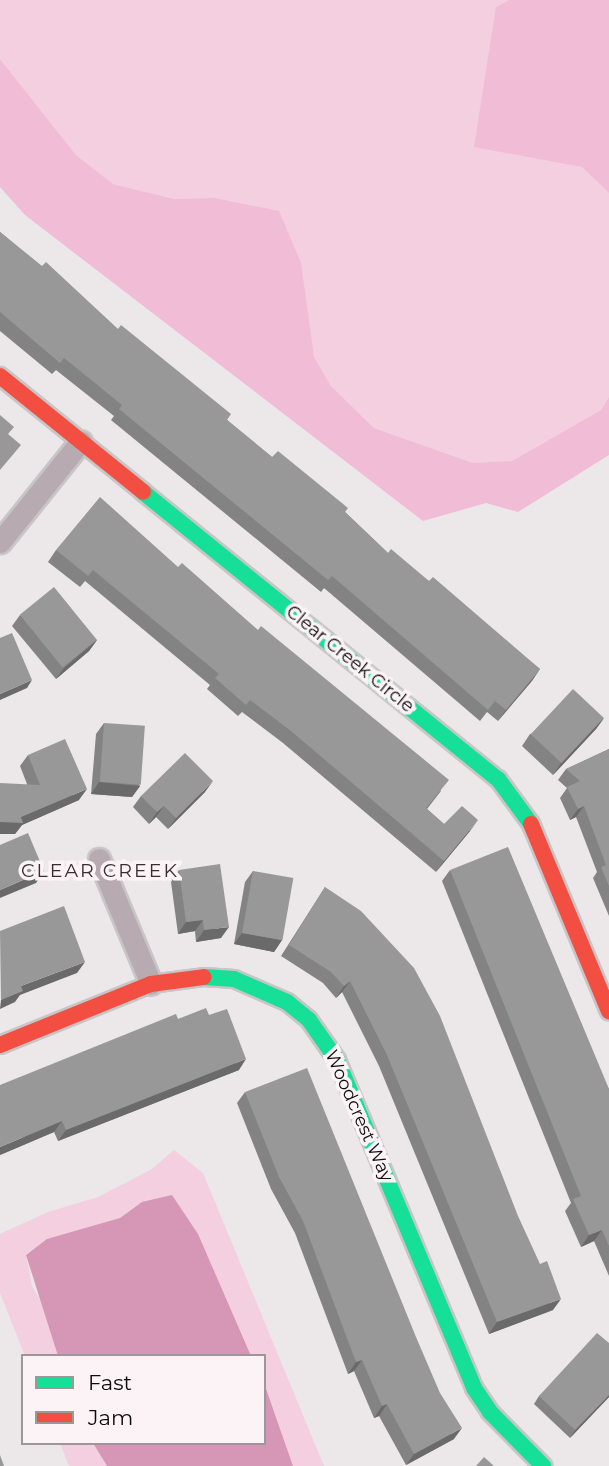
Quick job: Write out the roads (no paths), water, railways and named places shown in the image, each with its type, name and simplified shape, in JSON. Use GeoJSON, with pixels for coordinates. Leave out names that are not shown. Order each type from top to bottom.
{"type":"FeatureCollection","features":[{"type":"Feature","properties":{"kind":"street","name":"Clear Creek Circle"},"geometry":{"type":"LineString","coordinates":[[0,376],[498,779],[531,823],[609,1011]]}},
{"type":"Feature","properties":{"kind":"street"},"geometry":{"type":"LineString","coordinates":[[0,542],[81,441]]}},
{"type":"Feature","properties":{"kind":"street"},"geometry":{"type":"LineString","coordinates":[[99,859],[151,984]]}},
{"type":"Feature","properties":{"kind":"street","name":"Woodcrest Way"},"geometry":{"type":"LineString","coordinates":[[0,1045],[151,984],[186,976],[243,982],[287,1002],[323,1037],[342,1073],[474,1388],[490,1412],[543,1466]]}},
{"type":"Feature","properties":{"kind":"district","name":"CLEAR CREEK"},"geometry":{"type":"Point","coordinates":[100,871]}}]}
